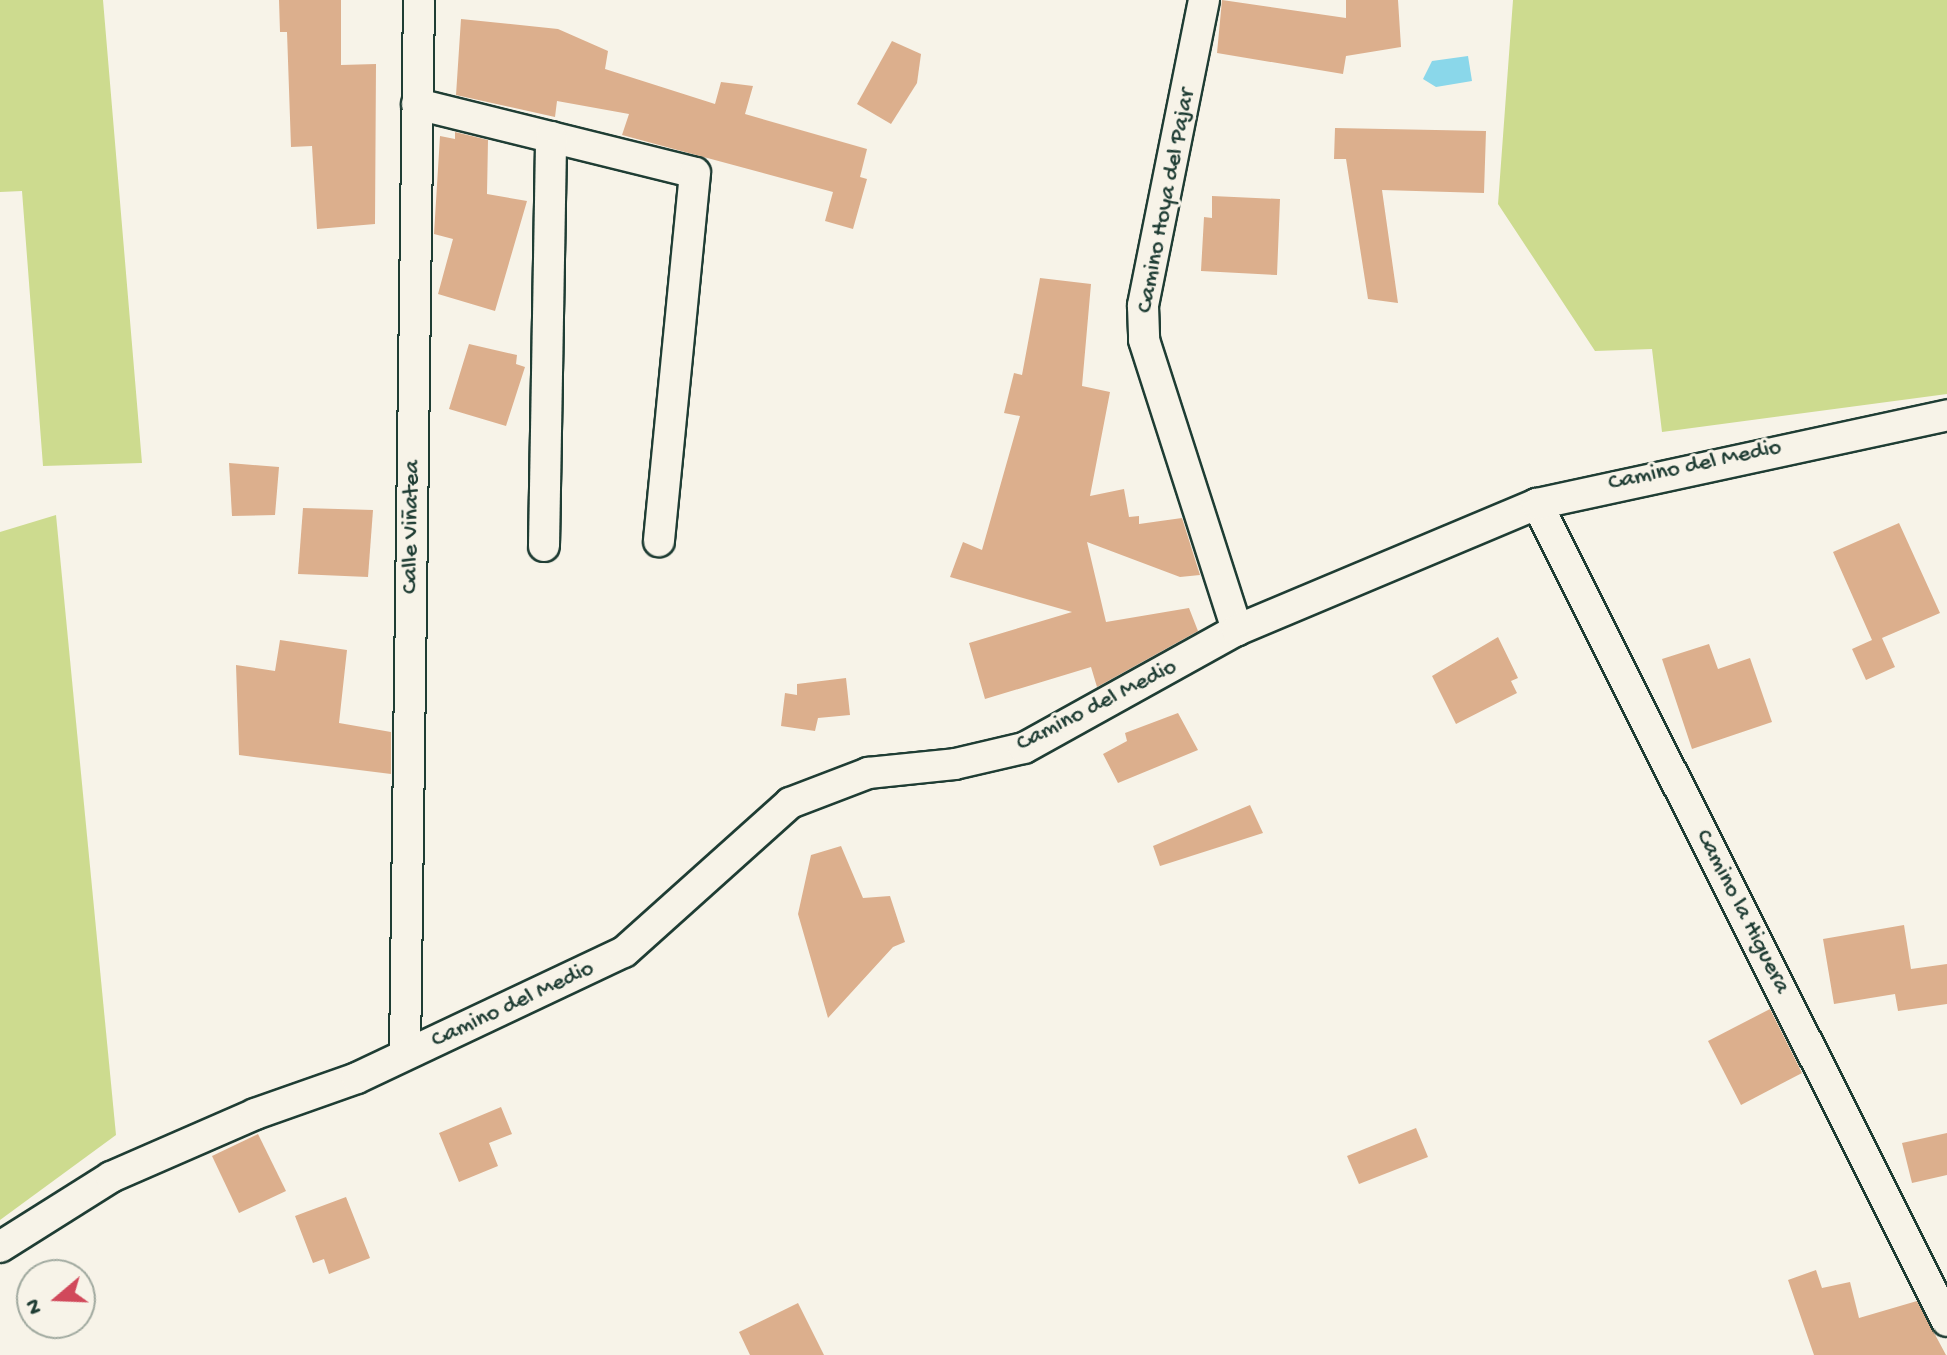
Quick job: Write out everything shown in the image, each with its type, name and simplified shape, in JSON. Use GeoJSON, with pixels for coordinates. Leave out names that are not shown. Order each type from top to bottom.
{"type":"FeatureCollection","features":[{"type":"Feature","properties":{"kind":"street","name":"Calle Viñatea"},"geometry":{"type":"LineString","coordinates":[[405,1053],[419,0]]}},
{"type":"Feature","properties":{"kind":"street","name":"Camino Hoya del Pajar"},"geometry":{"type":"LineString","coordinates":[[1204,0],[1143,306],[1144,340],[1237,630]]}},
{"type":"Feature","properties":{"kind":"street"},"geometry":{"type":"LineString","coordinates":[[417,104],[695,173],[659,541]]}},
{"type":"Feature","properties":{"kind":"street"},"geometry":{"type":"LineString","coordinates":[[544,546],[551,137]]}},
{"type":"Feature","properties":{"kind":"street","name":"Camino del Medio"},"geometry":{"type":"LineString","coordinates":[[0,1247],[111,1177],[405,1053],[624,952],[790,803],[868,773],[955,764],[1024,748],[1237,630],[1537,504],[1947,415]]}},
{"type":"Feature","properties":{"kind":"street","name":"Camino la Higuera"},"geometry":{"type":"LineString","coordinates":[[1537,504],[1947,1321]]}},
{"type":"Feature","properties":{"kind":"green space"},"geometry":{"type":"Polygon","coordinates":[[[0,0],[103,0],[142,463],[43,466],[22,191],[0,192],[0,0]]]}},
{"type":"Feature","properties":{"kind":"green space"},"geometry":{"type":"Polygon","coordinates":[[[1513,0],[1947,0],[1947,394],[1662,432],[1652,349],[1595,351],[1498,204],[1513,0]]]}},
{"type":"Feature","properties":{"kind":"green space"},"geometry":{"type":"Polygon","coordinates":[[[56,515],[116,1135],[0,1220],[0,532],[56,515]]]}},
{"type":"Feature","properties":{"kind":"water"},"geometry":{"type":"Polygon","coordinates":[[[1468,56],[1472,81],[1436,87],[1423,79],[1432,61],[1468,56]]]}},
{"type":"Feature","properties":{"kind":"building"},"geometry":{"type":"Polygon","coordinates":[[[279,0],[341,0],[341,65],[376,64],[375,224],[317,229],[312,146],[291,147],[287,32],[280,32],[279,0]]]}},
{"type":"Feature","properties":{"kind":"building"},"geometry":{"type":"Polygon","coordinates":[[[1222,0],[1346,18],[1346,0],[1398,0],[1401,47],[1346,56],[1343,74],[1217,53],[1222,0]]]}},
{"type":"Feature","properties":{"kind":"building"},"geometry":{"type":"Polygon","coordinates":[[[461,19],[558,29],[608,51],[605,69],[715,104],[721,82],[753,86],[745,114],[867,149],[860,177],[867,179],[853,229],[825,221],[833,192],[622,135],[629,114],[557,101],[555,117],[456,95],[461,19]]]}},
{"type":"Feature","properties":{"kind":"building"},"geometry":{"type":"Polygon","coordinates":[[[892,41],[921,54],[917,83],[891,124],[857,104],[892,41]]]}},
{"type":"Feature","properties":{"kind":"building"},"geometry":{"type":"Polygon","coordinates":[[[1335,128],[1486,131],[1484,193],[1382,190],[1398,303],[1368,299],[1346,159],[1334,159],[1335,128]]]}},
{"type":"Feature","properties":{"kind":"building"},"geometry":{"type":"Polygon","coordinates":[[[455,132],[488,140],[487,194],[527,201],[495,311],[438,294],[453,239],[434,234],[440,136],[455,139],[455,132]]]}},
{"type":"Feature","properties":{"kind":"building"},"geometry":{"type":"Polygon","coordinates":[[[1212,196],[1280,199],[1277,275],[1201,271],[1204,217],[1212,218],[1212,196]]]}},
{"type":"Feature","properties":{"kind":"building"},"geometry":{"type":"Polygon","coordinates":[[[1040,278],[1091,284],[1082,386],[1110,392],[1090,496],[1124,489],[1129,517],[1139,516],[1139,524],[1182,518],[1200,575],[1180,577],[1087,542],[1106,622],[1189,608],[1198,631],[1097,687],[1091,667],[985,699],[969,643],[1072,612],[950,577],[963,542],[982,550],[1020,416],[1004,413],[1014,373],[1022,375],[1040,278]]]}},
{"type":"Feature","properties":{"kind":"building"},"geometry":{"type":"Polygon","coordinates":[[[469,344],[517,355],[516,364],[525,367],[506,426],[449,409],[469,344]]]}},
{"type":"Feature","properties":{"kind":"building"},"geometry":{"type":"Polygon","coordinates":[[[229,463],[279,467],[275,515],[232,516],[229,463]]]}},
{"type":"Feature","properties":{"kind":"building"},"geometry":{"type":"Polygon","coordinates":[[[303,508],[373,510],[368,577],[298,574],[303,508]]]}},
{"type":"Feature","properties":{"kind":"building"},"geometry":{"type":"Polygon","coordinates":[[[1899,523],[1940,613],[1882,638],[1895,667],[1866,680],[1852,649],[1872,640],[1833,552],[1899,523]]]}},
{"type":"Feature","properties":{"kind":"building"},"geometry":{"type":"Polygon","coordinates":[[[1498,637],[1518,678],[1511,681],[1517,693],[1456,724],[1432,676],[1498,637]]]}},
{"type":"Feature","properties":{"kind":"building"},"geometry":{"type":"Polygon","coordinates":[[[280,640],[347,650],[339,723],[391,732],[391,774],[239,755],[236,665],[275,671],[280,640]]]}},
{"type":"Feature","properties":{"kind":"building"},"geometry":{"type":"Polygon","coordinates":[[[1709,644],[1718,669],[1750,658],[1772,722],[1692,749],[1662,659],[1709,644]]]}},
{"type":"Feature","properties":{"kind":"building"},"geometry":{"type":"Polygon","coordinates":[[[846,678],[850,715],[818,718],[815,731],[781,726],[785,693],[797,695],[797,684],[846,678]]]}},
{"type":"Feature","properties":{"kind":"building"},"geometry":{"type":"Polygon","coordinates":[[[1178,713],[1198,750],[1118,783],[1103,754],[1127,741],[1125,733],[1178,713]]]}},
{"type":"Feature","properties":{"kind":"building"},"geometry":{"type":"Polygon","coordinates":[[[1250,805],[1263,833],[1160,866],[1153,846],[1250,805]]]}},
{"type":"Feature","properties":{"kind":"building"},"geometry":{"type":"Polygon","coordinates":[[[841,846],[863,898],[890,896],[905,942],[893,947],[828,1018],[798,914],[811,855],[841,846]]]}},
{"type":"Feature","properties":{"kind":"building"},"geometry":{"type":"Polygon","coordinates":[[[1904,925],[1911,969],[1947,964],[1947,1004],[1898,1011],[1895,994],[1834,1004],[1823,939],[1904,925]]]}},
{"type":"Feature","properties":{"kind":"building"},"geometry":{"type":"Polygon","coordinates":[[[1770,1009],[1802,1073],[1741,1105],[1708,1041],[1770,1009]]]}},
{"type":"Feature","properties":{"kind":"building"},"geometry":{"type":"Polygon","coordinates":[[[501,1107],[512,1134],[489,1143],[498,1166],[459,1182],[439,1133],[501,1107]]]}},
{"type":"Feature","properties":{"kind":"building"},"geometry":{"type":"Polygon","coordinates":[[[1416,1128],[1428,1157],[1359,1184],[1347,1156],[1416,1128]]]}},
{"type":"Feature","properties":{"kind":"building"},"geometry":{"type":"Polygon","coordinates":[[[1947,1133],[1947,1175],[1912,1183],[1902,1143],[1947,1133]]]}},
{"type":"Feature","properties":{"kind":"building"},"geometry":{"type":"Polygon","coordinates":[[[258,1134],[286,1191],[239,1213],[212,1156],[258,1134]]]}},
{"type":"Feature","properties":{"kind":"building"},"geometry":{"type":"Polygon","coordinates":[[[346,1197],[370,1258],[329,1274],[324,1259],[313,1263],[295,1216],[346,1197]]]}},
{"type":"Feature","properties":{"kind":"building"},"geometry":{"type":"Polygon","coordinates":[[[1816,1270],[1822,1288],[1850,1282],[1859,1318],[1917,1301],[1946,1355],[1814,1355],[1788,1280],[1816,1270]]]}},
{"type":"Feature","properties":{"kind":"building"},"geometry":{"type":"Polygon","coordinates":[[[798,1303],[824,1355],[750,1355],[739,1332],[798,1303]]]}}]}
